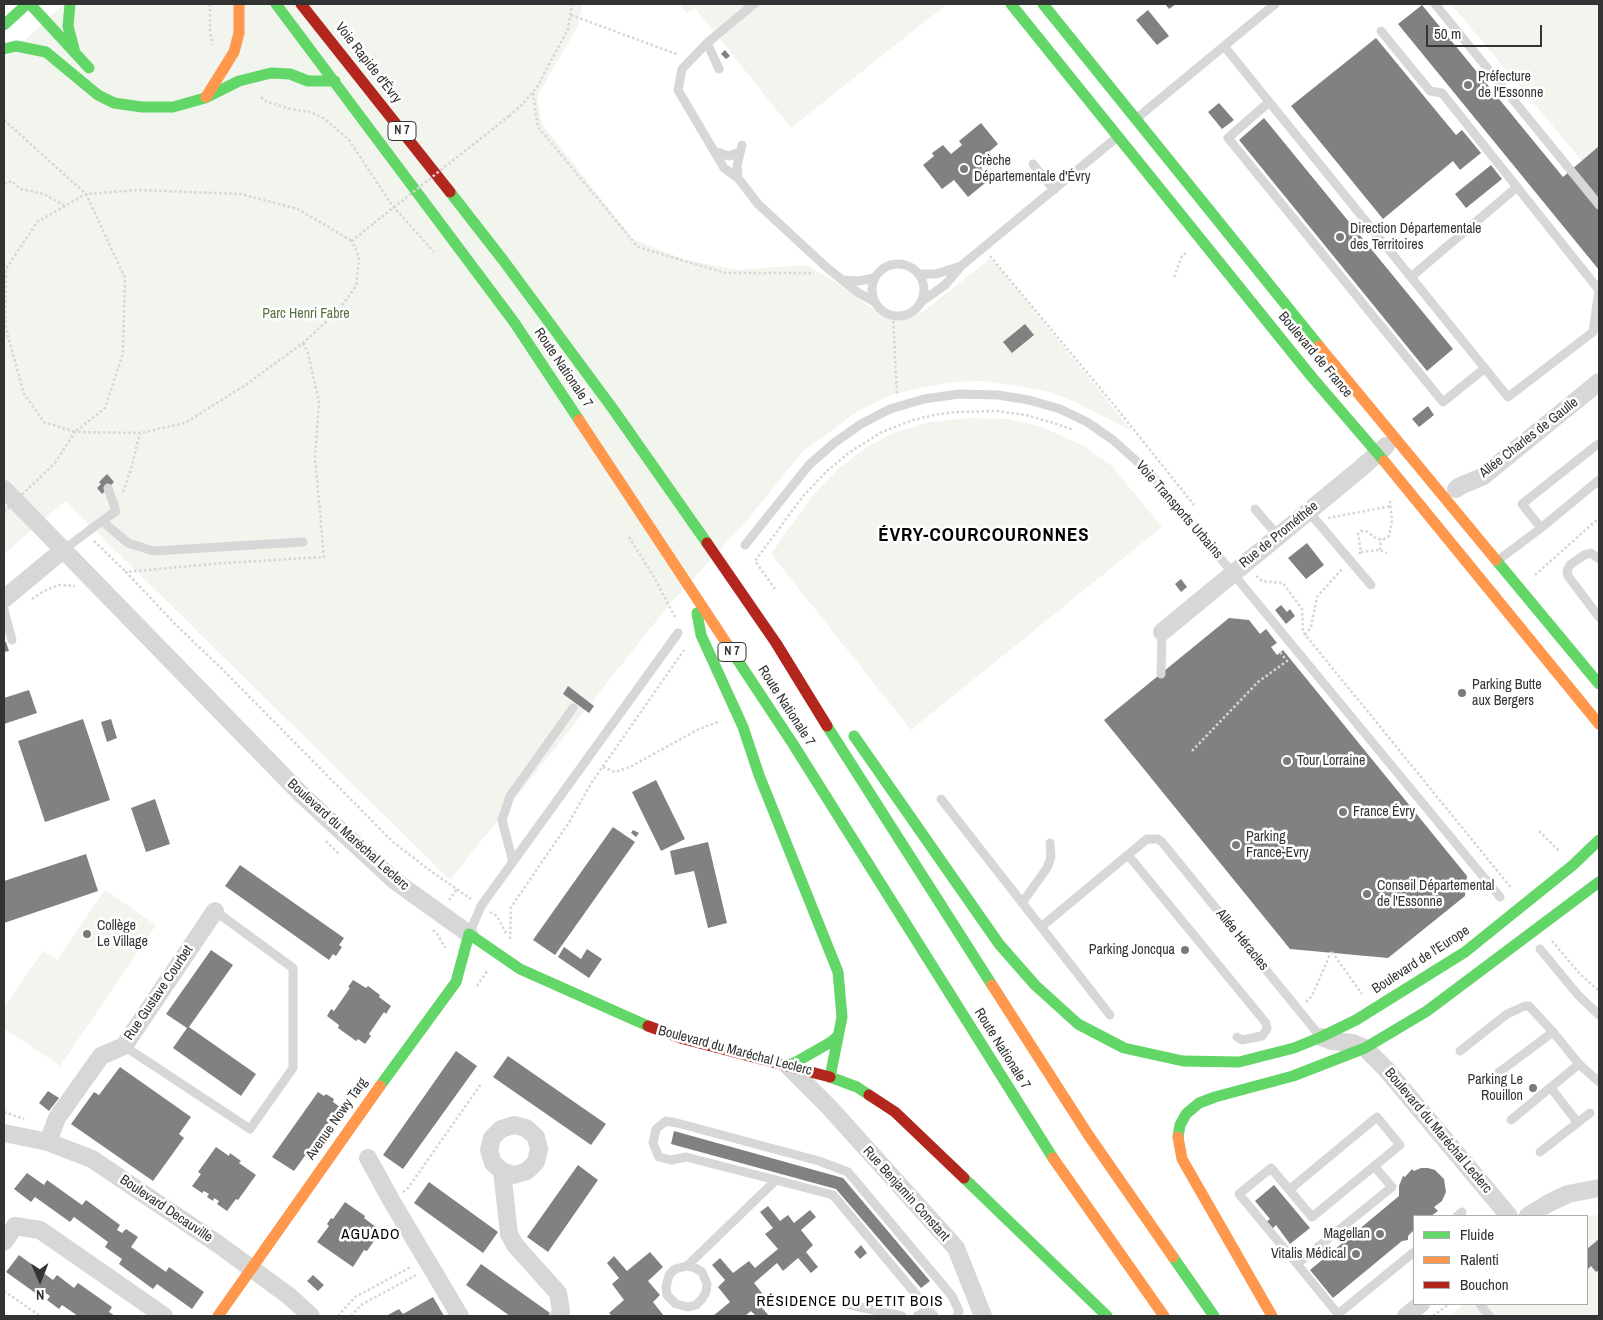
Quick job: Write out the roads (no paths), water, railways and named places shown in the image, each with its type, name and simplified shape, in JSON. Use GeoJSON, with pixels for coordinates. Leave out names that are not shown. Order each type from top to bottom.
{"type":"FeatureCollection","features":[{"type":"Feature","properties":{"kind":"main road"},"geometry":{"type":"LineString","coordinates":[[4,25],[28,4],[99,78]]}},
{"type":"Feature","properties":{"kind":"main road"},"geometry":{"type":"LineString","coordinates":[[70,4],[68,26],[75,54]]}},
{"type":"Feature","properties":{"kind":"main road"},"geometry":{"type":"LineString","coordinates":[[205,98],[226,68],[234,52],[239,33],[239,4]]}},
{"type":"Feature","properties":{"kind":"main road","name":"Route Nationale 7"},"geometry":{"type":"LineString","coordinates":[[276,4],[336,81],[514,322],[793,744],[1057,1165],[1164,1316]]}},
{"type":"Feature","properties":{"kind":"main road","name":"Voie Rapide d'Évry"},"geometry":{"type":"LineString","coordinates":[[301,4],[503,260]]}},
{"type":"Feature","properties":{"kind":"main road","name":"Boulevard de France"},"geometry":{"type":"LineString","coordinates":[[1010,4],[1127,128],[1396,437],[1599,684]]}},
{"type":"Feature","properties":{"kind":"main road","name":"Boulevard de France"},"geometry":{"type":"LineString","coordinates":[[1043,4],[1127,128],[1311,376],[1378,453],[1599,724]]}},
{"type":"Feature","properties":{"kind":"main road"},"geometry":{"type":"LineString","coordinates":[[17,13],[26,23]]}},
{"type":"Feature","properties":{"kind":"main road"},"geometry":{"type":"LineString","coordinates":[[38,36],[62,64]]}},
{"type":"Feature","properties":{"kind":"main road"},"geometry":{"type":"LineString","coordinates":[[4,49],[16,46],[46,52],[98,95],[114,102],[142,107],[173,107],[205,98],[239,81],[271,73],[290,74],[308,81],[336,81]]}},
{"type":"Feature","properties":{"kind":"main road"},"geometry":{"type":"LineString","coordinates":[[110,89],[131,105]]}},
{"type":"Feature","properties":{"kind":"main road","name":"Route Nationale 7"},"geometry":{"type":"LineString","coordinates":[[503,260],[613,409],[776,643],[840,747],[1089,1136],[1214,1316]]}},
{"type":"Feature","properties":{"kind":"main road"},"geometry":{"type":"LineString","coordinates":[[693,593],[701,635],[743,727],[759,775],[838,972],[842,995],[842,1017],[830,1077]]}},
{"type":"Feature","properties":{"kind":"main road"},"geometry":{"type":"LineString","coordinates":[[776,643],[802,660]]}},
{"type":"Feature","properties":{"kind":"main road","name":"Boulevard de l'Europe"},"geometry":{"type":"LineString","coordinates":[[850,730],[999,944],[1035,986],[1078,1024],[1124,1048],[1183,1061],[1239,1062],[1294,1048],[1356,1020],[1465,952],[1573,865],[1599,840]]}},
{"type":"Feature","properties":{"kind":"main road"},"geometry":{"type":"LineString","coordinates":[[1272,1316],[1182,1159],[1178,1138],[1180,1125],[1186,1114],[1199,1104],[1215,1097],[1293,1076],[1365,1048],[1427,1011],[1599,882]]}},
{"type":"Feature","properties":{"kind":"main road","name":"Boulevard du Maréchal Leclerc"},"geometry":{"type":"LineString","coordinates":[[469,934],[520,969],[643,1024],[684,1039],[830,1077],[857,1087],[895,1112],[1107,1316]]}},
{"type":"Feature","properties":{"kind":"main road","name":"Avenue Nowy Targ"},"geometry":{"type":"LineString","coordinates":[[218,1316],[368,1102],[456,982],[469,934]]}},
{"type":"Feature","properties":{"kind":"main road"},"geometry":{"type":"LineString","coordinates":[[789,1066],[838,1036]]}},
{"type":"Feature","properties":{"kind":"street","name":"Allée Charles de Gaulle"},"geometry":{"type":"LineString","coordinates":[[1456,489],[1482,477],[1599,382]]}},
{"type":"Feature","properties":{"kind":"street","name":"Rue de Prométhée"},"geometry":{"type":"LineString","coordinates":[[1162,632],[1238,579],[1278,536],[1396,437]]}},
{"type":"Feature","properties":{"kind":"street","name":"Boulevard du Maréchal Leclerc"},"geometry":{"type":"LineString","coordinates":[[4,489],[303,796],[395,881],[469,934]]}},
{"type":"Feature","properties":{"kind":"street"},"geometry":{"type":"LineString","coordinates":[[4,599],[63,550]]}},
{"type":"Feature","properties":{"kind":"street","name":"Rue Gustave Courbet"},"geometry":{"type":"LineString","coordinates":[[48,1142],[57,1118],[101,1056],[124,1046],[215,911]]}},
{"type":"Feature","properties":{"kind":"street"},"geometry":{"type":"LineString","coordinates":[[1321,1037],[1365,1048]]}},
{"type":"Feature","properties":{"kind":"street","name":"Boulevard du Maréchal Leclerc"},"geometry":{"type":"LineString","coordinates":[[1365,1048],[1385,1068],[1508,1215]]}},
{"type":"Feature","properties":{"kind":"street","name":"Rue Benjamin Constant"},"geometry":{"type":"LineString","coordinates":[[789,1066],[829,1107],[956,1248],[983,1316]]}},
{"type":"Feature","properties":{"kind":"street"},"geometry":{"type":"LineString","coordinates":[[829,1107],[830,1077]]}},
{"type":"Feature","properties":{"kind":"street","name":"Boulevard Decauville"},"geometry":{"type":"LineString","coordinates":[[4,1133],[48,1142],[92,1159],[250,1268],[289,1296],[311,1316]]}},
{"type":"Feature","properties":{"kind":"street"},"geometry":{"type":"LineString","coordinates":[[368,1158],[426,1264],[460,1316]]}},
{"type":"Feature","properties":{"kind":"street"},"geometry":{"type":"LineString","coordinates":[[502,1171],[509,1234],[515,1245],[558,1293],[561,1311],[559,1316]]}},
{"type":"Feature","properties":{"kind":"street"},"geometry":{"type":"LineString","coordinates":[[1530,1215],[1568,1194],[1599,1188]]}},
{"type":"Feature","properties":{"kind":"street"},"geometry":{"type":"LineString","coordinates":[[4,1242],[14,1226],[40,1230],[164,1316]]}},
{"type":"Feature","properties":{"kind":"street"},"geometry":{"type":"LineString","coordinates":[[1406,1316],[1420,1305]]}},
{"type":"Feature","properties":{"kind":"lane"},"geometry":{"type":"LineString","coordinates":[[754,4],[707,43],[682,69],[678,90],[724,168],[738,178],[758,204],[834,273],[857,292],[875,302]]}},
{"type":"Feature","properties":{"kind":"lane"},"geometry":{"type":"LineString","coordinates":[[921,302],[924,290],[919,274],[909,266],[894,264],[881,270],[874,278],[872,292],[875,302],[882,311],[893,316],[912,312],[921,302],[945,285],[961,266],[1275,4]]}},
{"type":"Feature","properties":{"kind":"lane"},"geometry":{"type":"LineString","coordinates":[[1435,4],[1599,205]]}},
{"type":"Feature","properties":{"kind":"lane"},"geometry":{"type":"LineString","coordinates":[[1224,46],[1508,397],[1593,332],[1599,290],[1442,93],[1430,91],[1381,31]]}},
{"type":"Feature","properties":{"kind":"lane"},"geometry":{"type":"LineString","coordinates":[[707,43],[719,70]]}},
{"type":"Feature","properties":{"kind":"lane"},"geometry":{"type":"LineString","coordinates":[[1269,102],[1228,138],[1430,387],[1443,402],[1485,368]]}},
{"type":"Feature","properties":{"kind":"lane"},"geometry":{"type":"LineString","coordinates":[[714,151],[729,156],[741,148],[737,166],[738,178]]}},
{"type":"Feature","properties":{"kind":"lane"},"geometry":{"type":"LineString","coordinates":[[1033,164],[1054,190]]}},
{"type":"Feature","properties":{"kind":"lane"},"geometry":{"type":"LineString","coordinates":[[1411,277],[1517,187]]}},
{"type":"Feature","properties":{"kind":"lane"},"geometry":{"type":"LineString","coordinates":[[919,274],[936,274],[961,266]]}},
{"type":"Feature","properties":{"kind":"lane"},"geometry":{"type":"LineString","coordinates":[[842,280],[874,278]]}},
{"type":"Feature","properties":{"kind":"lane","name":"Voie Transports Urbains"},"geometry":{"type":"LineString","coordinates":[[745,545],[809,465],[834,443],[861,424],[897,407],[924,399],[959,394],[998,395],[1029,400],[1060,409],[1087,422],[1113,440],[1150,473],[1500,897]]}},
{"type":"Feature","properties":{"kind":"lane"},"geometry":{"type":"LineString","coordinates":[[1541,528],[1522,504],[1598,444]]}},
{"type":"Feature","properties":{"kind":"lane"},"geometry":{"type":"LineString","coordinates":[[1497,562],[1599,480]]}},
{"type":"Feature","properties":{"kind":"lane"},"geometry":{"type":"LineString","coordinates":[[63,550],[116,511],[108,488]]}},
{"type":"Feature","properties":{"kind":"lane"},"geometry":{"type":"LineString","coordinates":[[1255,509],[1278,536]]}},
{"type":"Feature","properties":{"kind":"lane"},"geometry":{"type":"LineString","coordinates":[[1308,511],[1370,585]]}},
{"type":"Feature","properties":{"kind":"lane"},"geometry":{"type":"LineString","coordinates":[[102,521],[128,543],[153,551],[303,542]]}},
{"type":"Feature","properties":{"kind":"lane"},"geometry":{"type":"LineString","coordinates":[[1599,559],[1591,553],[1584,555],[1570,565],[1567,571],[1568,576],[1599,617]]}},
{"type":"Feature","properties":{"kind":"lane"},"geometry":{"type":"LineString","coordinates":[[4,610],[12,640]]}},
{"type":"Feature","properties":{"kind":"lane"},"geometry":{"type":"LineString","coordinates":[[1160,674],[1162,632]]}},
{"type":"Feature","properties":{"kind":"lane"},"geometry":{"type":"LineString","coordinates":[[469,934],[481,906],[678,633]]}},
{"type":"Feature","properties":{"kind":"lane"},"geometry":{"type":"LineString","coordinates":[[513,862],[502,820],[510,796],[573,708]]}},
{"type":"Feature","properties":{"kind":"lane"},"geometry":{"type":"LineString","coordinates":[[941,799],[1110,1015]]}},
{"type":"Feature","properties":{"kind":"lane","name":"Allée Héracles"},"geometry":{"type":"LineString","coordinates":[[1128,855],[1147,839],[1155,838],[1162,842],[1321,1037]]}},
{"type":"Feature","properties":{"kind":"lane"},"geometry":{"type":"LineString","coordinates":[[1022,903],[1047,868],[1051,857],[1050,843]]}},
{"type":"Feature","properties":{"kind":"lane"},"geometry":{"type":"LineString","coordinates":[[1041,927],[1107,879],[1128,855],[1266,1023],[1267,1030],[1262,1036],[1242,1040],[1237,1037]]}},
{"type":"Feature","properties":{"kind":"lane"},"geometry":{"type":"LineString","coordinates":[[124,1046],[250,1129],[293,1068],[293,968],[215,911]]}},
{"type":"Feature","properties":{"kind":"lane"},"geometry":{"type":"LineString","coordinates":[[1540,949],[1578,995],[1599,1015]]}},
{"type":"Feature","properties":{"kind":"lane"},"geometry":{"type":"LineString","coordinates":[[1460,1051],[1507,1014],[1529,1006],[1579,1064],[1599,1082]]}},
{"type":"Feature","properties":{"kind":"lane"},"geometry":{"type":"LineString","coordinates":[[1486,1082],[1553,1032]]}},
{"type":"Feature","properties":{"kind":"lane"},"geometry":{"type":"LineString","coordinates":[[1511,1120],[1579,1064]]}},
{"type":"Feature","properties":{"kind":"lane"},"geometry":{"type":"LineString","coordinates":[[1551,1088],[1578,1123]]}},
{"type":"Feature","properties":{"kind":"lane"},"geometry":{"type":"LineString","coordinates":[[1540,1152],[1590,1113]]}},
{"type":"Feature","properties":{"kind":"lane"},"geometry":{"type":"LineString","coordinates":[[1289,1190],[1377,1117],[1400,1145],[1312,1217],[1289,1190],[1271,1168],[1239,1194],[1338,1314],[1413,1253]]}},
{"type":"Feature","properties":{"kind":"lane"},"geometry":{"type":"LineString","coordinates":[[917,1316],[930,1313],[833,1195],[686,1157],[672,1160],[659,1156],[653,1144],[656,1129],[666,1121],[677,1123],[819,1161],[848,1172],[952,1296],[959,1311],[957,1316]]}},
{"type":"Feature","properties":{"kind":"lane"},"geometry":{"type":"LineString","coordinates":[[1298,1264],[1392,1187],[1374,1166]]}},
{"type":"Feature","properties":{"kind":"lane"},"geometry":{"type":"LineString","coordinates":[[687,1266],[702,1272],[707,1288],[702,1299],[696,1305],[688,1307],[680,1306],[672,1301],[666,1286],[667,1278],[679,1267],[687,1266],[776,1180]]}},
{"type":"Feature","properties":{"kind":"lane"},"geometry":{"type":"LineString","coordinates":[[845,1304],[902,1316]]}},
{"type":"Feature","properties":{"kind":"lane"},"geometry":{"type":"LineString","coordinates":[[1481,1305],[1489,1316]]}},
{"type":"Feature","properties":{"kind":"place","name":"Préfecture de l'Essonne"},"geometry":{"type":"Point","coordinates":[1468,85]}},
{"type":"Feature","properties":{"kind":"place","name":"Crèche Départementale d'Évry"},"geometry":{"type":"Point","coordinates":[964,169]}},
{"type":"Feature","properties":{"kind":"place","name":"Direction Départementale des Territoires"},"geometry":{"type":"Point","coordinates":[1340,237]}},
{"type":"Feature","properties":{"kind":"place","name":"Parking Butte aux Bergers"},"geometry":{"type":"Point","coordinates":[1462,693]}},
{"type":"Feature","properties":{"kind":"place","name":"Tour Lorraine"},"geometry":{"type":"Point","coordinates":[1287,761]}},
{"type":"Feature","properties":{"kind":"place","name":"France Évry"},"geometry":{"type":"Point","coordinates":[1343,812]}},
{"type":"Feature","properties":{"kind":"place","name":"Parking France-Evry"},"geometry":{"type":"Point","coordinates":[1236,845]}},
{"type":"Feature","properties":{"kind":"place","name":"Conseil Départemental de l'Essonne"},"geometry":{"type":"Point","coordinates":[1367,894]}},
{"type":"Feature","properties":{"kind":"place","name":"Collège Le Village"},"geometry":{"type":"Point","coordinates":[87,934]}},
{"type":"Feature","properties":{"kind":"place","name":"Parking Joncqua"},"geometry":{"type":"Point","coordinates":[1185,950]}},
{"type":"Feature","properties":{"kind":"place","name":"Parking Le Rouillon"},"geometry":{"type":"Point","coordinates":[1533,1088]}},
{"type":"Feature","properties":{"kind":"place","name":"Magellan"},"geometry":{"type":"Point","coordinates":[1380,1234]}},
{"type":"Feature","properties":{"kind":"place","name":"Vitalis Médical"},"geometry":{"type":"Point","coordinates":[1356,1254]}},
{"type":"Feature","properties":{"kind":"district","name":"ÉVRY-COURCOURONNES"},"geometry":{"type":"Point","coordinates":[984,536]}},
{"type":"Feature","properties":{"kind":"district","name":"AGUADO"},"geometry":{"type":"Point","coordinates":[371,1235]}},
{"type":"Feature","properties":{"kind":"district","name":"RÉSIDENCE DU PETIT BOIS"},"geometry":{"type":"Point","coordinates":[850,1302]}},
{"type":"Feature","properties":{"kind":"park label","name":"Parc Henri Fabre"},"geometry":{"type":"Point","coordinates":[306,314]}}]}
